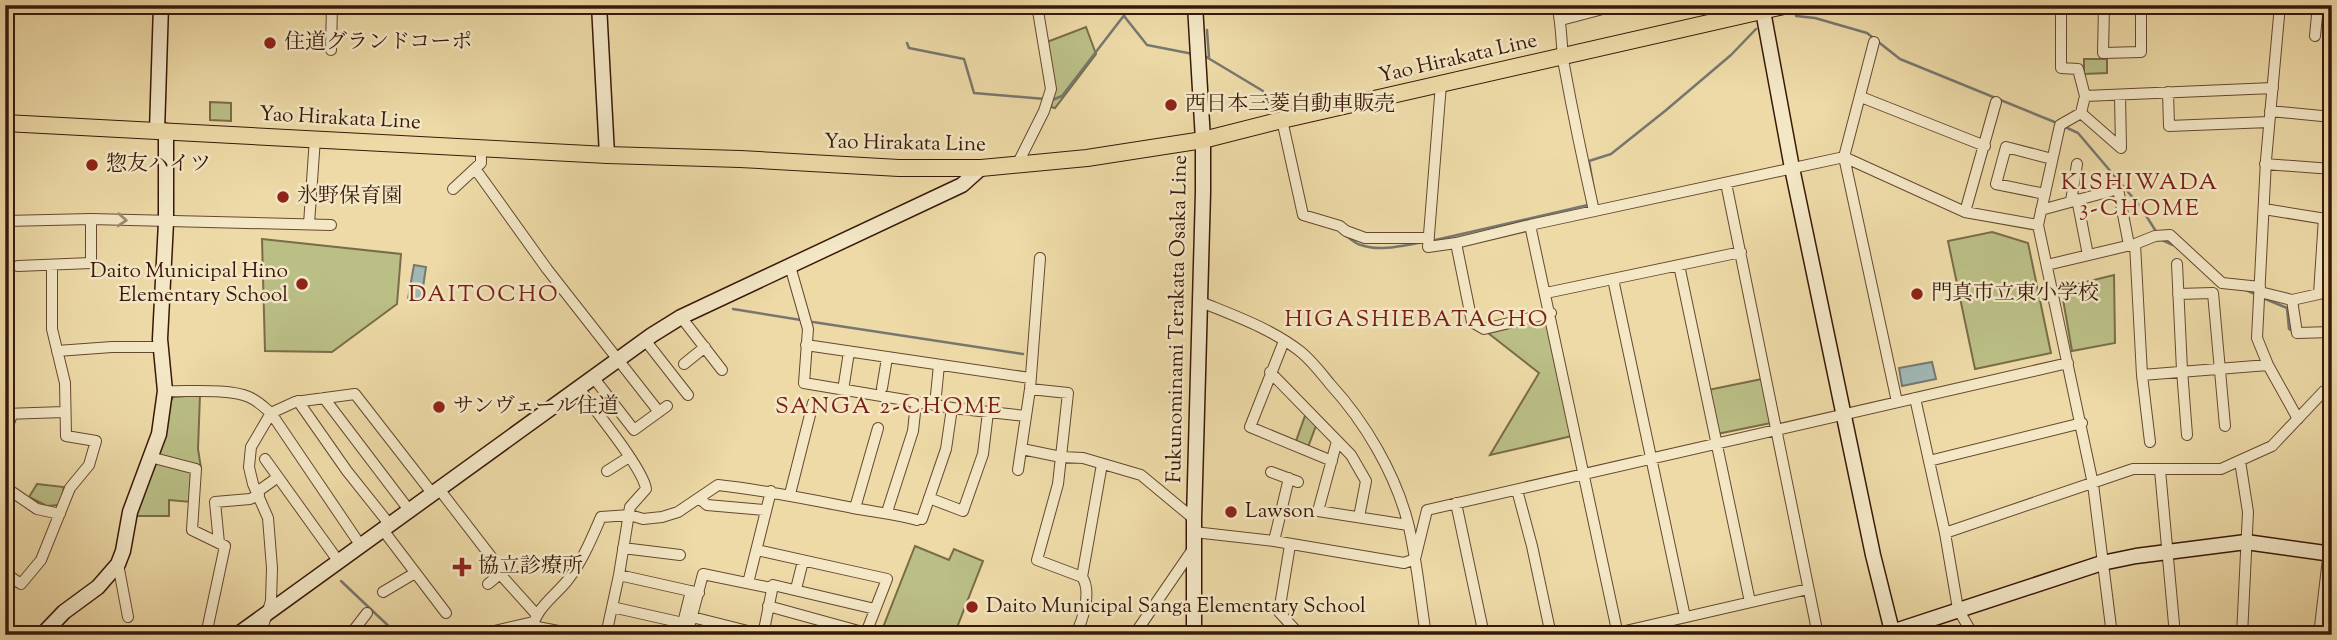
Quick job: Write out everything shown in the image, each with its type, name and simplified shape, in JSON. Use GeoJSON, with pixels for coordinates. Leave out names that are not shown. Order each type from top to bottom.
{"type":"FeatureCollection","features":[{"type":"Feature","properties":{"kind":"main road","name":"Yao Hirakata Line"},"geometry":{"type":"LineString","coordinates":[[5,123],[607,155],[899,168],[981,168],[1087,158],[1202,140],[1788,5]]}},
{"type":"Feature","properties":{"kind":"street"},"geometry":{"type":"LineString","coordinates":[[42,635],[64,612],[98,587],[118,564],[130,512],[159,435],[165,391],[161,346],[166,222],[161,5]]}},
{"type":"Feature","properties":{"kind":"street"},"geometry":{"type":"LineString","coordinates":[[331,50],[332,5]]}},
{"type":"Feature","properties":{"kind":"street"},"geometry":{"type":"LineString","coordinates":[[599,5],[607,155]]}},
{"type":"Feature","properties":{"kind":"street"},"geometry":{"type":"LineString","coordinates":[[1017,165],[1044,111],[1051,89],[1037,5]]}},
{"type":"Feature","properties":{"kind":"street","name":"Fukunominami Terakata Osaka Line"},"geometry":{"type":"LineString","coordinates":[[1194,635],[1202,140],[1195,5]]}},
{"type":"Feature","properties":{"kind":"street"},"geometry":{"type":"LineString","coordinates":[[1557,5],[1561,20],[1563,57],[1594,211]]}},
{"type":"Feature","properties":{"kind":"street"},"geometry":{"type":"LineString","coordinates":[[1561,20],[1599,10],[1606,5]]}},
{"type":"Feature","properties":{"kind":"street"},"geometry":{"type":"LineString","coordinates":[[2061,5],[2061,68],[2078,69],[2085,96],[2081,113],[2060,125],[2038,225],[2082,423],[2093,484],[2112,635]]}},
{"type":"Feature","properties":{"kind":"street"},"geometry":{"type":"LineString","coordinates":[[2104,5],[2103,53],[2141,52],[2141,5]]}},
{"type":"Feature","properties":{"kind":"street"},"geometry":{"type":"LineString","coordinates":[[2280,5],[2265,164],[2257,338],[2268,365],[2298,419]]}},
{"type":"Feature","properties":{"kind":"street"},"geometry":{"type":"LineString","coordinates":[[2315,36],[2318,5]]}},
{"type":"Feature","properties":{"kind":"street"},"geometry":{"type":"LineString","coordinates":[[1763,11],[1792,168],[1890,634],[1958,609],[2102,563],[2246,542],[2330,553]]}},
{"type":"Feature","properties":{"kind":"street"},"geometry":{"type":"LineString","coordinates":[[1874,43],[1843,157],[1897,402]]}},
{"type":"Feature","properties":{"kind":"street"},"geometry":{"type":"LineString","coordinates":[[1441,84],[1428,247],[1843,157],[1965,212],[2038,225]]}},
{"type":"Feature","properties":{"kind":"street"},"geometry":{"type":"LineString","coordinates":[[2085,96],[2273,88]]}},
{"type":"Feature","properties":{"kind":"street"},"geometry":{"type":"LineString","coordinates":[[2168,92],[2169,126],[2269,122]]}},
{"type":"Feature","properties":{"kind":"street"},"geometry":{"type":"LineString","coordinates":[[2081,113],[2121,148],[2120,95]]}},
{"type":"Feature","properties":{"kind":"street"},"geometry":{"type":"LineString","coordinates":[[1861,97],[1985,146]]}},
{"type":"Feature","properties":{"kind":"street"},"geometry":{"type":"LineString","coordinates":[[1965,212],[1996,102]]}},
{"type":"Feature","properties":{"kind":"street"},"geometry":{"type":"LineString","coordinates":[[2270,111],[2332,117]]}},
{"type":"Feature","properties":{"kind":"street"},"geometry":{"type":"LineString","coordinates":[[1282,120],[1303,215],[1340,226],[1366,238],[1429,237]]}},
{"type":"Feature","properties":{"kind":"street"},"geometry":{"type":"LineString","coordinates":[[309,224],[315,138]]}},
{"type":"Feature","properties":{"kind":"street"},"geometry":{"type":"LineString","coordinates":[[453,189],[481,163],[481,147]]}},
{"type":"Feature","properties":{"kind":"street"},"geometry":{"type":"LineString","coordinates":[[2045,194],[1996,184],[2006,147],[2052,159]]}},
{"type":"Feature","properties":{"kind":"street"},"geometry":{"type":"LineString","coordinates":[[2077,164],[2074,200],[2088,255]]}},
{"type":"Feature","properties":{"kind":"street"},"geometry":{"type":"LineString","coordinates":[[2265,164],[2332,169]]}},
{"type":"Feature","properties":{"kind":"street"},"geometry":{"type":"LineString","coordinates":[[237,635],[578,387],[681,317],[962,185],[981,168]]}},
{"type":"Feature","properties":{"kind":"street"},"geometry":{"type":"LineString","coordinates":[[476,170],[547,269],[618,359],[663,409],[634,430],[593,377]]}},
{"type":"Feature","properties":{"kind":"street"},"geometry":{"type":"LineString","coordinates":[[1726,183],[1818,635]]}},
{"type":"Feature","properties":{"kind":"street"},"geometry":{"type":"LineString","coordinates":[[2041,210],[2118,189],[2132,244],[2150,443]]}},
{"type":"Feature","properties":{"kind":"street"},"geometry":{"type":"LineString","coordinates":[[2047,265],[2155,236],[2170,235],[2222,282],[2260,289],[2292,300],[2319,294],[2328,219],[2264,209]]}},
{"type":"Feature","properties":{"kind":"street"},"geometry":{"type":"LineString","coordinates":[[18,266],[91,263],[91,219]]}},
{"type":"Feature","properties":{"kind":"street"},"geometry":{"type":"LineString","coordinates":[[5,222],[91,219],[331,225]]}},
{"type":"Feature","properties":{"kind":"street"},"geometry":{"type":"LineString","coordinates":[[1530,225],[1585,474],[1615,634],[1808,589]]}},
{"type":"Feature","properties":{"kind":"street"},"geometry":{"type":"LineString","coordinates":[[1456,243],[1472,322],[1484,329],[1550,313]]}},
{"type":"Feature","properties":{"kind":"street"},"geometry":{"type":"LineString","coordinates":[[1546,293],[1741,252]]}},
{"type":"Feature","properties":{"kind":"street"},"geometry":{"type":"LineString","coordinates":[[1018,470],[1030,389],[1040,258]]}},
{"type":"Feature","properties":{"kind":"street"},"geometry":{"type":"LineString","coordinates":[[2177,264],[2187,435]]}},
{"type":"Feature","properties":{"kind":"street"},"geometry":{"type":"LineString","coordinates":[[5,573],[21,584],[41,559],[70,488],[89,465],[96,440],[66,436],[65,383],[52,329],[52,265]]}},
{"type":"Feature","properties":{"kind":"street"},"geometry":{"type":"LineString","coordinates":[[1679,265],[1750,602]]}},
{"type":"Feature","properties":{"kind":"street"},"geometry":{"type":"LineString","coordinates":[[790,266],[808,329],[804,383],[916,403],[1026,416]]}},
{"type":"Feature","properties":{"kind":"street"},"geometry":{"type":"LineString","coordinates":[[1614,279],[1685,617]]}},
{"type":"Feature","properties":{"kind":"street"},"geometry":{"type":"LineString","coordinates":[[2178,293],[2213,293],[2225,426]]}},
{"type":"Feature","properties":{"kind":"street"},"geometry":{"type":"LineString","coordinates":[[2292,300],[2297,333],[2332,332]]}},
{"type":"Feature","properties":{"kind":"street"},"geometry":{"type":"LineString","coordinates":[[1201,302],[1236,316],[1304,354],[1351,406],[1392,478],[1408,525],[1426,635]]}},
{"type":"Feature","properties":{"kind":"street"},"geometry":{"type":"LineString","coordinates":[[681,317],[722,370]]}},
{"type":"Feature","properties":{"kind":"street"},"geometry":{"type":"LineString","coordinates":[[645,340],[688,395]]}},
{"type":"Feature","properties":{"kind":"street"},"geometry":{"type":"LineString","coordinates":[[1284,341],[1250,427],[1332,461]]}},
{"type":"Feature","properties":{"kind":"street"},"geometry":{"type":"LineString","coordinates":[[806,345],[1030,377]]}},
{"type":"Feature","properties":{"kind":"street"},"geometry":{"type":"LineString","coordinates":[[57,351],[161,346]]}},
{"type":"Feature","properties":{"kind":"street"},"geometry":{"type":"LineString","coordinates":[[684,364],[705,347]]}},
{"type":"Feature","properties":{"kind":"street"},"geometry":{"type":"LineString","coordinates":[[844,384],[849,352]]}},
{"type":"Feature","properties":{"kind":"street"},"geometry":{"type":"LineString","coordinates":[[882,388],[887,358]]}},
{"type":"Feature","properties":{"kind":"street"},"geometry":{"type":"LineString","coordinates":[[1415,559],[1427,510],[2068,363]]}},
{"type":"Feature","properties":{"kind":"street"},"geometry":{"type":"LineString","coordinates":[[935,405],[939,365]]}},
{"type":"Feature","properties":{"kind":"street"},"geometry":{"type":"LineString","coordinates":[[2142,375],[2268,365]]}},
{"type":"Feature","properties":{"kind":"street"},"geometry":{"type":"LineString","coordinates":[[1270,372],[1351,455],[1367,481],[1359,517]]}},
{"type":"Feature","properties":{"kind":"street"},"geometry":{"type":"LineString","coordinates":[[578,387],[629,457],[645,482],[646,489],[630,507],[606,635]]}},
{"type":"Feature","properties":{"kind":"street"},"geometry":{"type":"LineString","coordinates":[[1030,389],[1068,393],[1058,484],[1037,561],[1082,577]]}},
{"type":"Feature","properties":{"kind":"street"},"geometry":{"type":"LineString","coordinates":[[1945,533],[2133,469],[2221,469],[2272,446],[2324,391],[2332,389]]}},
{"type":"Feature","properties":{"kind":"street"},"geometry":{"type":"LineString","coordinates":[[165,391],[245,395],[257,401],[271,413],[361,546]]}},
{"type":"Feature","properties":{"kind":"street"},"geometry":{"type":"LineString","coordinates":[[260,635],[269,611],[272,568],[268,518],[249,467],[251,447],[271,413],[298,401],[355,394],[499,567]]}},
{"type":"Feature","properties":{"kind":"street"},"geometry":{"type":"LineString","coordinates":[[324,398],[409,510]]}},
{"type":"Feature","properties":{"kind":"street"},"geometry":{"type":"LineString","coordinates":[[1915,398],[1945,533],[1958,609],[1973,635]]}},
{"type":"Feature","properties":{"kind":"street"},"geometry":{"type":"LineString","coordinates":[[298,401],[415,573],[446,613]]}},
{"type":"Feature","properties":{"kind":"street"},"geometry":{"type":"LineString","coordinates":[[790,494],[799,474],[812,425],[813,403]]}},
{"type":"Feature","properties":{"kind":"street"},"geometry":{"type":"LineString","coordinates":[[887,512],[913,431],[916,403]]}},
{"type":"Feature","properties":{"kind":"street"},"geometry":{"type":"LineString","coordinates":[[533,624],[586,553],[601,517],[629,514],[643,519],[662,517],[678,512],[718,485],[790,494],[920,520],[946,449],[952,408]]}},
{"type":"Feature","properties":{"kind":"street"},"geometry":{"type":"LineString","coordinates":[[5,433],[9,414],[64,412]]}},
{"type":"Feature","properties":{"kind":"street"},"geometry":{"type":"LineString","coordinates":[[929,498],[963,511],[983,454],[988,412]]}},
{"type":"Feature","properties":{"kind":"street"},"geometry":{"type":"LineString","coordinates":[[1929,461],[2082,423]]}},
{"type":"Feature","properties":{"kind":"street"},"geometry":{"type":"LineString","coordinates":[[855,508],[871,468],[879,440],[878,428]]}},
{"type":"Feature","properties":{"kind":"street"},"geometry":{"type":"LineString","coordinates":[[1338,441],[1318,511],[1408,525]]}},
{"type":"Feature","properties":{"kind":"street"},"geometry":{"type":"LineString","coordinates":[[1022,449],[1061,457],[1083,458],[1141,475],[1194,526],[1404,563],[1415,559]]}},
{"type":"Feature","properties":{"kind":"street"},"geometry":{"type":"LineString","coordinates":[[150,457],[196,469],[192,530],[225,546],[206,635]]}},
{"type":"Feature","properties":{"kind":"street"},"geometry":{"type":"LineString","coordinates":[[607,471],[629,457]]}},
{"type":"Feature","properties":{"kind":"street"},"geometry":{"type":"LineString","coordinates":[[265,459],[339,562]]}},
{"type":"Feature","properties":{"kind":"street"},"geometry":{"type":"LineString","coordinates":[[2240,461],[2248,512],[2242,635]]}},
{"type":"Feature","properties":{"kind":"street"},"geometry":{"type":"LineString","coordinates":[[1075,635],[1082,623],[1086,587],[1082,577],[1102,464]]}},
{"type":"Feature","properties":{"kind":"street"},"geometry":{"type":"LineString","coordinates":[[2160,470],[2175,635]]}},
{"type":"Feature","properties":{"kind":"street"},"geometry":{"type":"LineString","coordinates":[[1271,472],[1293,480],[1274,541]]}},
{"type":"Feature","properties":{"kind":"street"},"geometry":{"type":"LineString","coordinates":[[219,543],[215,502],[250,499],[278,477]]}},
{"type":"Feature","properties":{"kind":"street"},"geometry":{"type":"LineString","coordinates":[[5,487],[37,509],[60,514]]}},
{"type":"Feature","properties":{"kind":"street"},"geometry":{"type":"LineString","coordinates":[[1517,489],[1551,635]]}},
{"type":"Feature","properties":{"kind":"street"},"geometry":{"type":"LineString","coordinates":[[748,583],[771,491]]}},
{"type":"Feature","properties":{"kind":"street"},"geometry":{"type":"LineString","coordinates":[[699,498],[707,505],[765,510]]}},
{"type":"Feature","properties":{"kind":"street"},"geometry":{"type":"LineString","coordinates":[[1456,503],[1484,635]]}},
{"type":"Feature","properties":{"kind":"street"},"geometry":{"type":"LineString","coordinates":[[2319,635],[2332,525]]}},
{"type":"Feature","properties":{"kind":"street"},"geometry":{"type":"LineString","coordinates":[[1290,545],[1279,612],[1300,635]]}},
{"type":"Feature","properties":{"kind":"street"},"geometry":{"type":"LineString","coordinates":[[623,548],[680,555]]}},
{"type":"Feature","properties":{"kind":"street"},"geometry":{"type":"LineString","coordinates":[[1134,635],[1194,548]]}},
{"type":"Feature","properties":{"kind":"street"},"geometry":{"type":"LineString","coordinates":[[757,550],[887,579],[866,633],[768,606]]}},
{"type":"Feature","properties":{"kind":"street"},"geometry":{"type":"LineString","coordinates":[[796,589],[803,561]]}},
{"type":"Feature","properties":{"kind":"street"},"geometry":{"type":"LineString","coordinates":[[118,564],[128,617]]}},
{"type":"Feature","properties":{"kind":"street"},"geometry":{"type":"LineString","coordinates":[[383,592],[415,573]]}},
{"type":"Feature","properties":{"kind":"street"},"geometry":{"type":"LineString","coordinates":[[488,583],[500,574],[533,624]]}},
{"type":"Feature","properties":{"kind":"street"},"geometry":{"type":"LineString","coordinates":[[680,635],[703,574],[771,588]]}},
{"type":"Feature","properties":{"kind":"street"},"geometry":{"type":"LineString","coordinates":[[619,575],[695,592]]}},
{"type":"Feature","properties":{"kind":"street"},"geometry":{"type":"LineString","coordinates":[[612,607],[763,635],[773,584],[875,609]]}},
{"type":"Feature","properties":{"kind":"street"},"geometry":{"type":"LineString","coordinates":[[350,635],[367,613]]}},
{"type":"Feature","properties":{"kind":"street"},"geometry":{"type":"LineString","coordinates":[[687,620],[687,635]]}},
{"type":"Feature","properties":{"kind":"street"},"geometry":{"type":"LineString","coordinates":[[490,632],[533,624],[579,635]]}},
{"type":"Feature","properties":{"kind":"green space"},"geometry":{"type":"Polygon","coordinates":[[[1086,27],[1096,54],[1055,108],[1051,107],[1054,89],[1047,42],[1086,27]]]}},
{"type":"Feature","properties":{"kind":"green space"},"geometry":{"type":"Polygon","coordinates":[[[2084,59],[2107,59],[2107,73],[2084,74],[2084,59]]]}},
{"type":"Feature","properties":{"kind":"green space"},"geometry":{"type":"Polygon","coordinates":[[[210,102],[231,103],[231,121],[210,120],[210,102]]]}},
{"type":"Feature","properties":{"kind":"green space"},"geometry":{"type":"Polygon","coordinates":[[[1992,232],[2028,243],[2051,353],[1975,369],[1948,241],[1992,232]]]}},
{"type":"Feature","properties":{"kind":"green space"},"geometry":{"type":"Polygon","coordinates":[[[262,239],[401,254],[397,304],[332,352],[265,351],[262,239]]]}},
{"type":"Feature","properties":{"kind":"green space"},"geometry":{"type":"Polygon","coordinates":[[[2114,275],[2115,343],[2072,351],[2061,288],[2114,275]]]}},
{"type":"Feature","properties":{"kind":"green space"},"geometry":{"type":"Polygon","coordinates":[[[1548,317],[1572,436],[1490,455],[1539,373],[1488,333],[1548,317]]]}},
{"type":"Feature","properties":{"kind":"green space"},"geometry":{"type":"Polygon","coordinates":[[[1762,379],[1771,423],[1717,434],[1708,390],[1762,379]]]}},
{"type":"Feature","properties":{"kind":"green space"},"geometry":{"type":"Polygon","coordinates":[[[200,395],[198,449],[201,468],[159,456],[173,397],[200,395]]]}},
{"type":"Feature","properties":{"kind":"green space"},"geometry":{"type":"Polygon","coordinates":[[[1306,413],[1317,423],[1308,447],[1296,441],[1306,413]]]}},
{"type":"Feature","properties":{"kind":"green space"},"geometry":{"type":"Polygon","coordinates":[[[157,462],[193,472],[191,502],[169,500],[169,516],[136,516],[151,468],[157,462]]]}},
{"type":"Feature","properties":{"kind":"green space"},"geometry":{"type":"Polygon","coordinates":[[[37,484],[64,487],[60,505],[47,506],[29,497],[37,484]]]}},
{"type":"Feature","properties":{"kind":"green space"},"geometry":{"type":"Polygon","coordinates":[[[915,546],[949,560],[954,549],[983,561],[954,635],[880,635],[915,546]]]}},
{"type":"Feature","properties":{"kind":"water"},"geometry":{"type":"Polygon","coordinates":[[[414,265],[426,267],[421,301],[408,299],[414,265]]]}},
{"type":"Feature","properties":{"kind":"water"},"geometry":{"type":"Polygon","coordinates":[[[1932,362],[1936,379],[1902,386],[1899,368],[1932,362]]]}},
{"type":"Feature","properties":{"kind":"waterway"},"geometry":{"type":"LineString","coordinates":[[1052,100],[1062,96],[1132,5]]}},
{"type":"Feature","properties":{"kind":"waterway"},"geometry":{"type":"LineString","coordinates":[[1124,16],[1147,45],[1193,54]]}},
{"type":"Feature","properties":{"kind":"waterway"},"geometry":{"type":"LineString","coordinates":[[1796,16],[1815,18],[1867,33],[1900,59],[2057,123]]}},
{"type":"Feature","properties":{"kind":"waterway"},"geometry":{"type":"LineString","coordinates":[[1594,190],[1589,161],[1611,154],[1731,55],[1756,29]]}},
{"type":"Feature","properties":{"kind":"waterway"},"geometry":{"type":"LineString","coordinates":[[1207,30],[1209,57]]}},
{"type":"Feature","properties":{"kind":"waterway"},"geometry":{"type":"LineString","coordinates":[[907,43],[909,48],[964,59],[974,93],[1045,99]]}},
{"type":"Feature","properties":{"kind":"waterway"},"geometry":{"type":"LineString","coordinates":[[1203,55],[1263,91],[1275,116]]}},
{"type":"Feature","properties":{"kind":"waterway"},"geometry":{"type":"LineString","coordinates":[[2063,126],[2078,133],[2140,206],[2157,233]]}},
{"type":"Feature","properties":{"kind":"waterway"},"geometry":{"type":"LineString","coordinates":[[1431,241],[1588,205]]}},
{"type":"Feature","properties":{"kind":"waterway"},"geometry":{"type":"LineString","coordinates":[[1346,236],[1359,244],[1376,248],[1424,242]]}},
{"type":"Feature","properties":{"kind":"waterway"},"geometry":{"type":"LineString","coordinates":[[2160,239],[2173,245]]}},
{"type":"Feature","properties":{"kind":"waterway"},"geometry":{"type":"LineString","coordinates":[[2244,289],[2257,295]]}},
{"type":"Feature","properties":{"kind":"waterway"},"geometry":{"type":"LineString","coordinates":[[2263,298],[2287,308],[2289,329],[2294,332]]}},
{"type":"Feature","properties":{"kind":"waterway"},"geometry":{"type":"LineString","coordinates":[[733,309],[801,320]]}},
{"type":"Feature","properties":{"kind":"waterway"},"geometry":{"type":"LineString","coordinates":[[813,322],[1023,354]]}},
{"type":"Feature","properties":{"kind":"waterway"},"geometry":{"type":"LineString","coordinates":[[341,581],[398,635]]}},
{"type":"Feature","properties":{"kind":"place","name":"住道グランドコーポ"},"geometry":{"type":"Point","coordinates":[270,43]}},
{"type":"Feature","properties":{"kind":"place","name":"西日本三菱自動車販売"},"geometry":{"type":"Point","coordinates":[1171,105]}},
{"type":"Feature","properties":{"kind":"place","name":"惣友ハイツ"},"geometry":{"type":"Point","coordinates":[92,165]}},
{"type":"Feature","properties":{"kind":"place","name":"氷野保育園"},"geometry":{"type":"Point","coordinates":[283,197]}},
{"type":"Feature","properties":{"kind":"place","name":"Daito Municipal Hino Elementary School"},"geometry":{"type":"Point","coordinates":[302,284]}},
{"type":"Feature","properties":{"kind":"place","name":"門真市立東小学校"},"geometry":{"type":"Point","coordinates":[1917,294]}},
{"type":"Feature","properties":{"kind":"place","name":"サンヴェール住道"},"geometry":{"type":"Point","coordinates":[439,407]}},
{"type":"Feature","properties":{"kind":"place","name":"Lawson"},"geometry":{"type":"Point","coordinates":[1231,512]}},
{"type":"Feature","properties":{"kind":"place","name":"協立診療所"},"geometry":{"type":"Point","coordinates":[462,567]}},
{"type":"Feature","properties":{"kind":"place","name":"Daito Municipal Sanga Elementary School"},"geometry":{"type":"Point","coordinates":[972,607]}},
{"type":"Feature","properties":{"kind":"district","name":"KISHIWADA 3-CHOME"},"geometry":{"type":"Point","coordinates":[2140,196]}},
{"type":"Feature","properties":{"kind":"district","name":"DAITOCHO"},"geometry":{"type":"Point","coordinates":[484,295]}},
{"type":"Feature","properties":{"kind":"district","name":"HIGASHIEBATACHO"},"geometry":{"type":"Point","coordinates":[1417,320]}},
{"type":"Feature","properties":{"kind":"district","name":"SANGA 2-CHOME"},"geometry":{"type":"Point","coordinates":[889,407]}}]}
